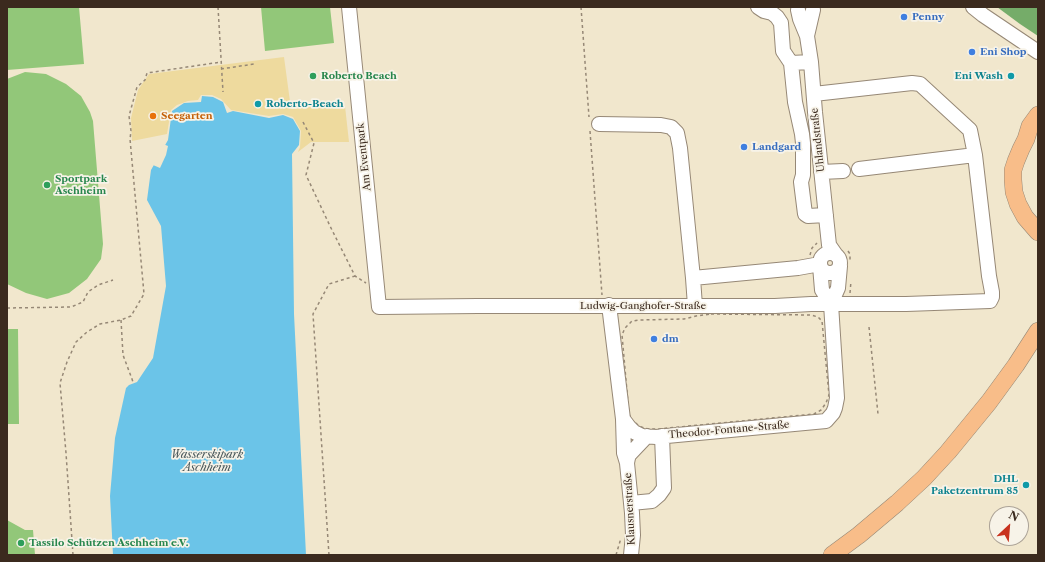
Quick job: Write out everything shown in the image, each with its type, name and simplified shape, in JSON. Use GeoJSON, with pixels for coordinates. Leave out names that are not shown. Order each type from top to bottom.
{"type":"FeatureCollection","features":[{"type":"Feature","properties":{"kind":"main road"},"geometry":{"type":"LineString","coordinates":[[1032,136],[1030,126],[1038,115]]}},
{"type":"Feature","properties":{"kind":"main road"},"geometry":{"type":"LineString","coordinates":[[1036,229],[1025,217],[1018,204],[1014,192],[1013,180],[1016,161],[1021,149],[1038,127]]}},
{"type":"Feature","properties":{"kind":"main road"},"geometry":{"type":"LineString","coordinates":[[832,555],[859,535],[897,503],[924,478],[948,452],[973,424],[998,391],[1038,331]]}},
{"type":"Feature","properties":{"kind":"street","name":"Am Eventpark"},"geometry":{"type":"LineString","coordinates":[[349,7],[377,290],[380,307]]}},
{"type":"Feature","properties":{"kind":"street"},"geometry":{"type":"LineString","coordinates":[[758,7],[764,11],[772,13],[781,22],[783,51],[790,63],[795,102],[803,138],[803,175],[801,182],[805,214],[808,216],[826,215]]}},
{"type":"Feature","properties":{"kind":"street"},"geometry":{"type":"LineString","coordinates":[[973,7],[982,15],[1038,52]]}},
{"type":"Feature","properties":{"kind":"street","name":"Uhlandstraße"},"geometry":{"type":"LineString","coordinates":[[796,8],[806,13],[815,8]]}},
{"type":"Feature","properties":{"kind":"street","name":"Uhlandstraße"},"geometry":{"type":"LineString","coordinates":[[796,8],[807,36],[811,62],[826,215],[828,259],[822,290],[831,304]]}},
{"type":"Feature","properties":{"kind":"street","name":"Uhlandstraße"},"geometry":{"type":"LineString","coordinates":[[807,36],[815,8]]}},
{"type":"Feature","properties":{"kind":"street"},"geometry":{"type":"LineString","coordinates":[[790,63],[811,62]]}},
{"type":"Feature","properties":{"kind":"street"},"geometry":{"type":"LineString","coordinates":[[814,94],[912,83],[920,84],[970,130],[976,155],[859,169]]}},
{"type":"Feature","properties":{"kind":"street"},"geometry":{"type":"LineString","coordinates":[[592,122],[661,125],[671,127],[677,133],[680,148],[695,306]]}},
{"type":"Feature","properties":{"kind":"street","name":"Ludwig-Ganghofer-Straße"},"geometry":{"type":"LineString","coordinates":[[380,307],[906,304],[990,301],[992,292],[976,155]]}},
{"type":"Feature","properties":{"kind":"street"},"geometry":{"type":"LineString","coordinates":[[821,172],[844,171]]}},
{"type":"Feature","properties":{"kind":"street"},"geometry":{"type":"LineString","coordinates":[[693,278],[798,268],[828,259]]}},
{"type":"Feature","properties":{"kind":"street","name":"Uhlandstraße"},"geometry":{"type":"LineString","coordinates":[[826,421],[833,413],[838,398],[831,304],[838,288],[828,259]]}},
{"type":"Feature","properties":{"kind":"street","name":"Klausnerstraße"},"geometry":{"type":"LineString","coordinates":[[606,306],[623,419],[624,453],[627,463],[633,535],[631,555]]}},
{"type":"Feature","properties":{"kind":"street"},"geometry":{"type":"LineString","coordinates":[[623,419],[628,427],[641,434]]}},
{"type":"Feature","properties":{"kind":"street","name":"Theodor-Fontane-Straße"},"geometry":{"type":"LineString","coordinates":[[641,434],[662,436],[826,421]]}},
{"type":"Feature","properties":{"kind":"street","name":"Klausnerstraße"},"geometry":{"type":"LineString","coordinates":[[627,463],[628,458],[641,434]]}},
{"type":"Feature","properties":{"kind":"street"},"geometry":{"type":"LineString","coordinates":[[631,503],[652,501],[660,495],[664,488],[662,436]]}},
{"type":"Feature","properties":{"kind":"path"},"geometry":{"type":"LineString","coordinates":[[218,7],[223,92]]}},
{"type":"Feature","properties":{"kind":"path"},"geometry":{"type":"LineString","coordinates":[[581,7],[592,122],[606,306]]}},
{"type":"Feature","properties":{"kind":"path"},"geometry":{"type":"LineString","coordinates":[[73,555],[60,383],[76,342],[87,332],[100,324],[121,320],[131,316],[144,294],[129,116],[137,87],[144,80],[147,72],[221,62]]}},
{"type":"Feature","properties":{"kind":"path"},"geometry":{"type":"LineString","coordinates":[[221,69],[254,64]]}},
{"type":"Feature","properties":{"kind":"path"},"geometry":{"type":"LineString","coordinates":[[303,122],[314,143],[306,175],[356,276],[377,290]]}},
{"type":"Feature","properties":{"kind":"path"},"geometry":{"type":"LineString","coordinates":[[329,555],[313,314],[329,284],[356,276]]}},
{"type":"Feature","properties":{"kind":"path"},"geometry":{"type":"LineString","coordinates":[[7,308],[71,307],[83,302],[88,292],[113,280]]}},
{"type":"Feature","properties":{"kind":"path"},"geometry":{"type":"LineString","coordinates":[[711,314],[811,315],[818,317],[822,321],[829,395],[821,410],[814,414],[650,429],[639,426],[632,420],[629,414],[622,334],[625,328],[632,321],[684,319],[711,314]]}},
{"type":"Feature","properties":{"kind":"path"},"geometry":{"type":"LineString","coordinates":[[121,320],[123,355],[133,382]]}},
{"type":"Feature","properties":{"kind":"path"},"geometry":{"type":"LineString","coordinates":[[869,327],[878,414]]}},
{"type":"Feature","properties":{"kind":"path"},"geometry":{"type":"LineString","coordinates":[[616,555],[622,532]]}},
{"type":"Feature","properties":{"kind":"green space"},"geometry":{"type":"Polygon","coordinates":[[[7,7],[79,7],[84,64],[7,70],[7,7]]]}},
{"type":"Feature","properties":{"kind":"green space"},"geometry":{"type":"Polygon","coordinates":[[[261,7],[330,7],[334,43],[265,51],[261,7]]]}},
{"type":"Feature","properties":{"kind":"green space"},"geometry":{"type":"Polygon","coordinates":[[[997,7],[1038,7],[1038,36],[1020,24],[997,7]]]}},
{"type":"Feature","properties":{"kind":"green space"},"geometry":{"type":"Polygon","coordinates":[[[25,72],[46,74],[66,84],[81,96],[93,121],[103,244],[101,259],[87,279],[69,293],[47,299],[26,293],[7,284],[7,79],[25,72]]]}},
{"type":"Feature","properties":{"kind":"green space"},"geometry":{"type":"Polygon","coordinates":[[[7,329],[18,329],[19,424],[7,424],[7,329]]]}},
{"type":"Feature","properties":{"kind":"green space","name":"Tassilo Schützen Aschheim e.V."},"geometry":{"type":"Polygon","coordinates":[[[7,520],[25,530],[33,530],[35,555],[7,555],[7,520]]]}},
{"type":"Feature","properties":{"kind":"sand","name":"Roberto-Beach"},"geometry":{"type":"Polygon","coordinates":[[[284,57],[291,109],[340,102],[345,106],[349,142],[311,142],[298,152],[300,147],[301,131],[293,117],[283,114],[269,116],[231,110],[221,99],[212,95],[201,95],[198,100],[188,101],[177,105],[171,110],[167,134],[132,141],[131,118],[138,90],[149,74],[284,57]]]}},
{"type":"Feature","properties":{"kind":"water","name":"Wasserskipark Aschheim"},"geometry":{"type":"Polygon","coordinates":[[[202,96],[213,97],[223,102],[227,113],[233,111],[269,118],[283,115],[293,119],[300,131],[299,145],[292,154],[294,314],[306,555],[113,555],[110,496],[115,438],[126,388],[137,382],[153,358],[166,286],[161,226],[147,200],[151,170],[168,140],[172,111],[184,103],[201,102],[202,96]]]}},
{"type":"Feature","properties":{"kind":"pier"},"geometry":{"type":"Polygon","coordinates":[[[163,144],[168,146],[160,168],[153,165],[163,144]]]}},
{"type":"Feature","properties":{"kind":"place","name":"Penny"},"geometry":{"type":"Point","coordinates":[904,17]}},
{"type":"Feature","properties":{"kind":"place","name":"Eni Shop"},"geometry":{"type":"Point","coordinates":[972,52]}},
{"type":"Feature","properties":{"kind":"place","name":"Roberto Beach"},"geometry":{"type":"Point","coordinates":[313,76]}},
{"type":"Feature","properties":{"kind":"place","name":"Eni Wash"},"geometry":{"type":"Point","coordinates":[1011,76]}},
{"type":"Feature","properties":{"kind":"place","name":"Roberto-Beach"},"geometry":{"type":"Point","coordinates":[258,104]}},
{"type":"Feature","properties":{"kind":"place","name":"Seegarten"},"geometry":{"type":"Point","coordinates":[153,116]}},
{"type":"Feature","properties":{"kind":"place","name":"Landgard"},"geometry":{"type":"Point","coordinates":[744,147]}},
{"type":"Feature","properties":{"kind":"place","name":"Sportpark Aschheim"},"geometry":{"type":"Point","coordinates":[47,185]}},
{"type":"Feature","properties":{"kind":"place","name":"dm"},"geometry":{"type":"Point","coordinates":[654,339]}},
{"type":"Feature","properties":{"kind":"place","name":"DHL Paketzentrum 85"},"geometry":{"type":"Point","coordinates":[1026,485]}},
{"type":"Feature","properties":{"kind":"place","name":"Tassilo Schützen Aschheim e.V."},"geometry":{"type":"Point","coordinates":[21,543]}}]}
